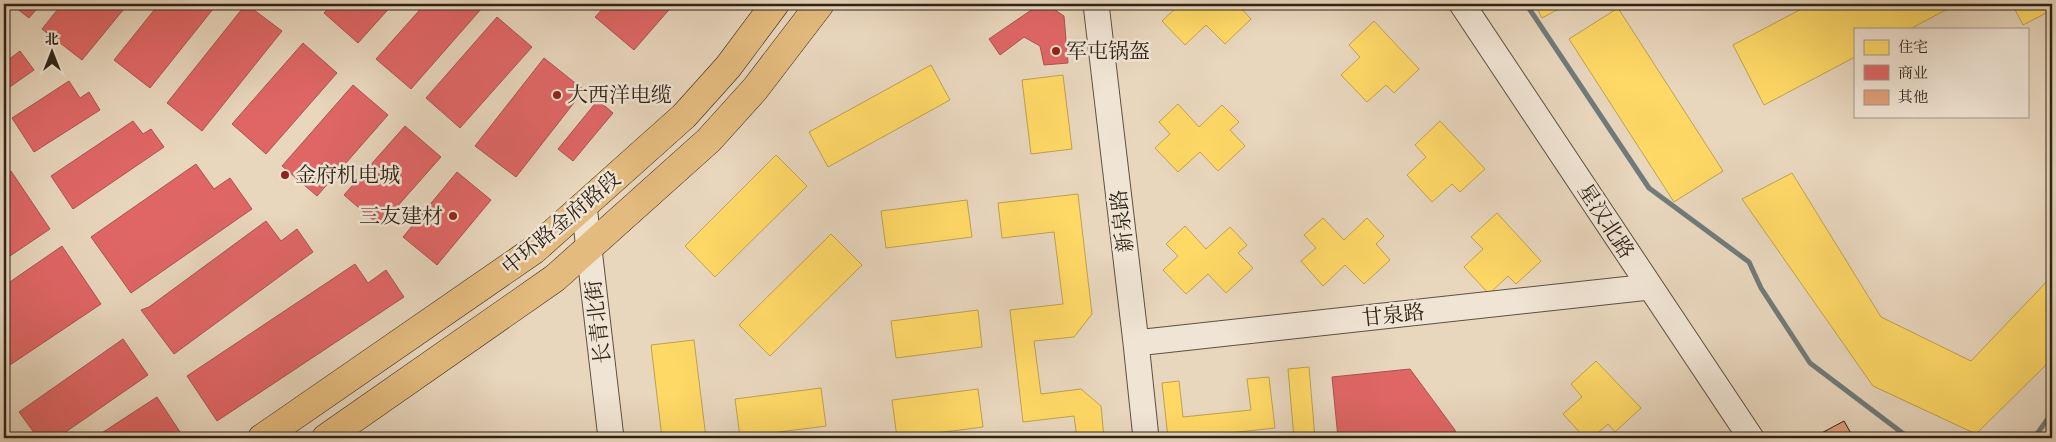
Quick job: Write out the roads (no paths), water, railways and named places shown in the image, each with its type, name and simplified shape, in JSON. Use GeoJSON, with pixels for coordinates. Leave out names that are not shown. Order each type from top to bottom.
{"type":"FeatureCollection","features":[{"type":"Feature","properties":{"kind":"main road","name":"中环路金府路段"},"geometry":{"type":"LineString","coordinates":[[262,438],[534,250],[684,116],[728,67],[775,4]]}},
{"type":"Feature","properties":{"kind":"main road","name":"中环路金府路段"},"geometry":{"type":"LineString","coordinates":[[326,438],[556,278],[709,140],[755,89],[820,4]]}},
{"type":"Feature","properties":{"kind":"street","name":"新泉路"},"geometry":{"type":"LineString","coordinates":[[1096,4],[1146,438]]}},
{"type":"Feature","properties":{"kind":"street","name":"星汉北路"},"geometry":{"type":"LineString","coordinates":[[1462,4],[1751,438]]}},
{"type":"Feature","properties":{"kind":"street","name":"长青北街"},"geometry":{"type":"LineString","coordinates":[[584,206],[611,438]]}},
{"type":"Feature","properties":{"kind":"street","name":"甘泉路"},"geometry":{"type":"LineString","coordinates":[[1136,343],[1649,287]]}},
{"type":"Feature","properties":{"kind":"waterway"},"geometry":{"type":"LineString","coordinates":[[1526,4],[1649,188],[1749,262],[1761,288],[1810,363],[1909,438]]}},
{"type":"Feature","properties":{"kind":"waterway"},"geometry":{"type":"LineString","coordinates":[[2034,438],[2052,413]]}},
{"type":"Feature","properties":{"kind":"place","name":"军屯锅盔"},"geometry":{"type":"Point","coordinates":[1056,51]}},
{"type":"Feature","properties":{"kind":"place","name":"大西洋电缆"},"geometry":{"type":"Point","coordinates":[557,95]}},
{"type":"Feature","properties":{"kind":"place","name":"金府机电城"},"geometry":{"type":"Point","coordinates":[285,175]}},
{"type":"Feature","properties":{"kind":"place","name":"三友建材"},"geometry":{"type":"Point","coordinates":[453,216]}}]}
